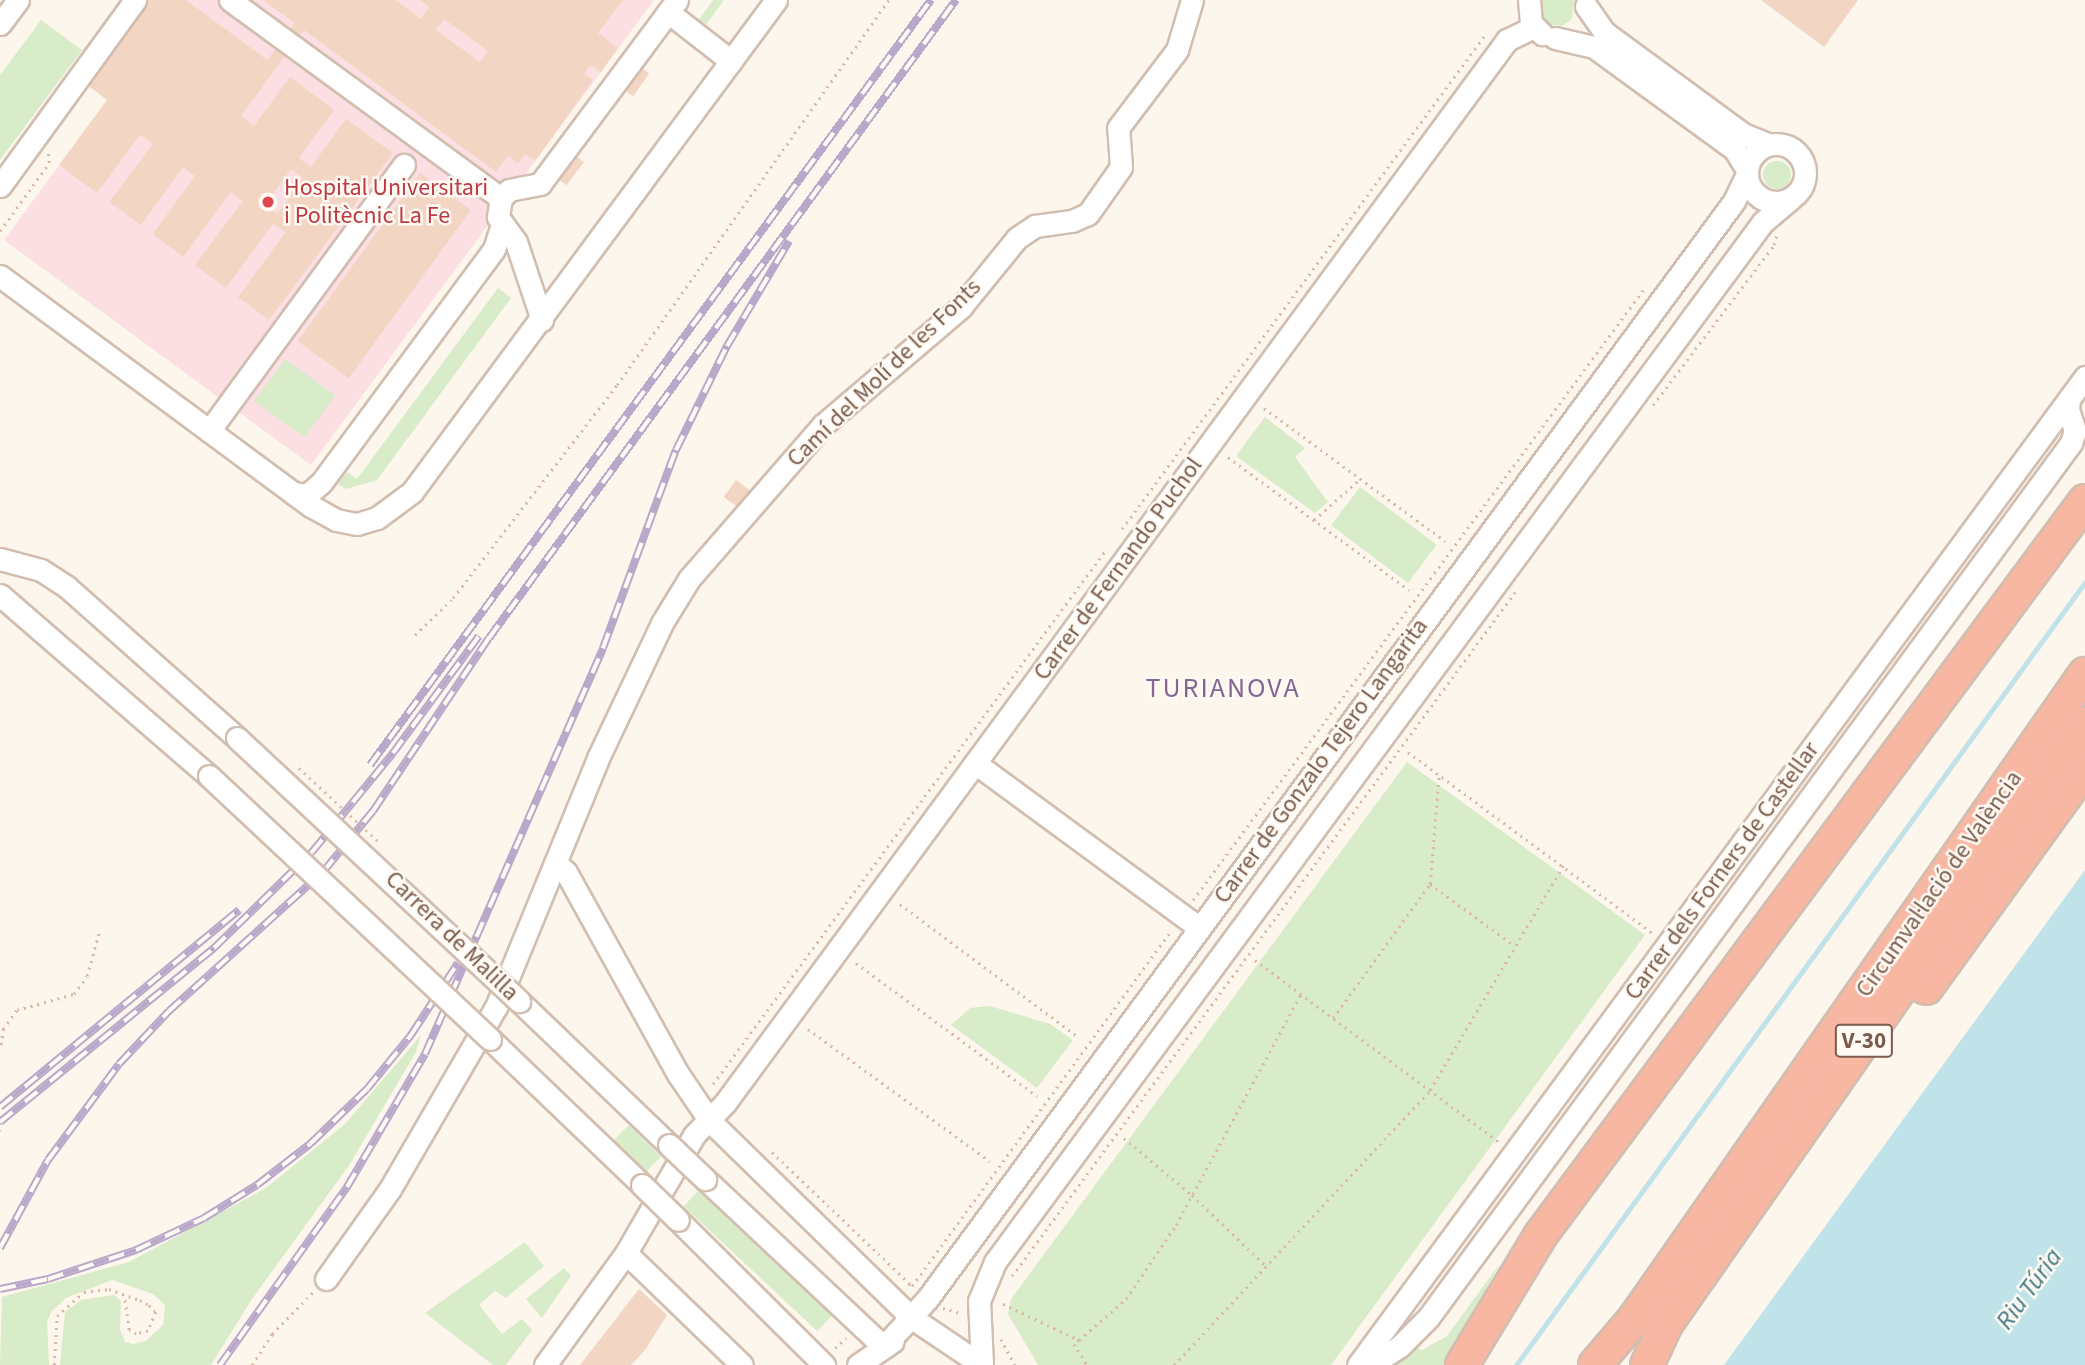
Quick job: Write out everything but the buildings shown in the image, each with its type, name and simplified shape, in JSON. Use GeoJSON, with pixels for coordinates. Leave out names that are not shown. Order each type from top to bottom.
{"type":"FeatureCollection","features":[{"type":"Feature","properties":{"kind":"highway"},"geometry":{"type":"LineString","coordinates":[[1462,1365],[1509,1281],[2085,501]]}},
{"type":"Feature","properties":{"kind":"highway","name":"Circumval·lació de València"},"geometry":{"type":"LineString","coordinates":[[1595,1365],[1635,1318],[2085,674]]}},
{"type":"Feature","properties":{"kind":"highway","name":"Circumval·lació de València"},"geometry":{"type":"LineString","coordinates":[[1648,1364],[1666,1324],[2085,724]]}},
{"type":"Feature","properties":{"kind":"highway"},"geometry":{"type":"LineString","coordinates":[[1648,1364],[1701,1298],[2085,768]]}},
{"type":"Feature","properties":{"kind":"highway"},"geometry":{"type":"LineString","coordinates":[[1476,1365],[1504,1312],[1509,1281]]}},
{"type":"Feature","properties":{"kind":"highway"},"geometry":{"type":"LineString","coordinates":[[1611,1365],[1635,1318]]}},
{"type":"Feature","properties":{"kind":"street"},"geometry":{"type":"LineString","coordinates":[[0,24],[18,0]]}},
{"type":"Feature","properties":{"kind":"street"},"geometry":{"type":"LineString","coordinates":[[230,0],[501,198]]}},
{"type":"Feature","properties":{"kind":"street"},"geometry":{"type":"LineString","coordinates":[[0,276],[293,493],[336,520],[357,524],[377,518],[412,492],[542,320],[776,0]]}},
{"type":"Feature","properties":{"kind":"street","name":"Camí del Molí de les Fonts"},"geometry":{"type":"LineString","coordinates":[[326,1279],[390,1189],[496,1007],[640,666],[689,579],[823,425],[961,307],[1017,238],[1035,226],[1072,221],[1088,214],[1121,167],[1118,128],[1177,50],[1192,0]]}},
{"type":"Feature","properties":{"kind":"street"},"geometry":{"type":"LineString","coordinates":[[1529,0],[1528,13],[1534,27],[1555,38],[1594,47],[1735,150],[1761,198],[1771,202],[1790,199],[1804,184],[1805,165],[1795,150],[1745,136],[1604,33],[1586,3]]}},
{"type":"Feature","properties":{"kind":"street"},"geometry":{"type":"LineString","coordinates":[[1555,38],[1574,33],[1586,3]]}},
{"type":"Feature","properties":{"kind":"street"},"geometry":{"type":"LineString","coordinates":[[0,186],[131,4]]}},
{"type":"Feature","properties":{"kind":"street"},"geometry":{"type":"LineString","coordinates":[[542,320],[516,242],[502,225],[498,208],[501,198],[509,190],[540,184],[673,6],[731,61]]}},
{"type":"Feature","properties":{"kind":"street","name":"Carrer de Fernando Puchol"},"geometry":{"type":"LineString","coordinates":[[545,1365],[626,1253],[663,1183],[694,1135],[725,1103],[1507,40],[1534,27]]}},
{"type":"Feature","properties":{"kind":"street"},"geometry":{"type":"LineString","coordinates":[[1747,172],[1753,155],[1768,144]]}},
{"type":"Feature","properties":{"kind":"street"},"geometry":{"type":"LineString","coordinates":[[209,431],[404,165]]}},
{"type":"Feature","properties":{"kind":"street","name":"Carrer de Gonzalo Tejero Langarita"},"geometry":{"type":"LineString","coordinates":[[858,1365],[885,1344],[928,1298],[1734,201],[1747,172]]}},
{"type":"Feature","properties":{"kind":"street","name":"Carrer de Gonzalo Tejero Langarita"},"geometry":{"type":"LineString","coordinates":[[982,1365],[986,1317],[982,1288],[995,1262],[1763,222],[1790,199]]}},
{"type":"Feature","properties":{"kind":"street"},"geometry":{"type":"LineString","coordinates":[[293,493],[307,495],[321,483],[494,249],[502,225]]}},
{"type":"Feature","properties":{"kind":"street","name":"Carrer dels Forners de Castellar"},"geometry":{"type":"LineString","coordinates":[[1358,1365],[2085,377]]}},
{"type":"Feature","properties":{"kind":"street"},"geometry":{"type":"LineString","coordinates":[[1371,1365],[1399,1347],[1428,1318],[2071,443],[2075,431],[2067,410],[2069,398]]}},
{"type":"Feature","properties":{"kind":"street","name":"Carrera de Malilla"},"geometry":{"type":"LineString","coordinates":[[0,559],[41,570],[67,587],[237,738],[601,1078],[705,1179],[885,1344]]}},
{"type":"Feature","properties":{"kind":"street","name":"Carrera de Malilla"},"geometry":{"type":"LineString","coordinates":[[0,595],[209,776],[569,1114],[824,1365]]}},
{"type":"Feature","properties":{"kind":"street"},"geometry":{"type":"LineString","coordinates":[[975,763],[1198,927]]}},
{"type":"Feature","properties":{"kind":"street"},"geometry":{"type":"LineString","coordinates":[[555,863],[566,872],[678,1074],[710,1121],[912,1318],[982,1365]]}},
{"type":"Feature","properties":{"kind":"street"},"geometry":{"type":"LineString","coordinates":[[626,1253],[742,1365]]}},
{"type":"Feature","properties":{"kind":"street"},"geometry":{"type":"LineString","coordinates":[[885,1344],[927,1336],[947,1340]]}},
{"type":"Feature","properties":{"kind":"path"},"geometry":{"type":"LineString","coordinates":[[415,635],[453,598],[617,385],[889,0]]}},
{"type":"Feature","properties":{"kind":"path"},"geometry":{"type":"LineString","coordinates":[[1117,535],[1482,39],[1491,29],[1507,40]]}},
{"type":"Feature","properties":{"kind":"path"},"geometry":{"type":"LineString","coordinates":[[0,231],[49,163],[48,145]]}},
{"type":"Feature","properties":{"kind":"path"},"geometry":{"type":"LineString","coordinates":[[1651,409],[1774,244],[1777,232]]}},
{"type":"Feature","properties":{"kind":"path"},"geometry":{"type":"LineString","coordinates":[[1459,537],[1645,287]]}},
{"type":"Feature","properties":{"kind":"path"},"geometry":{"type":"LineString","coordinates":[[1264,408],[1445,541]]}},
{"type":"Feature","properties":{"kind":"path"},"geometry":{"type":"LineString","coordinates":[[1227,457],[1409,590]]}},
{"type":"Feature","properties":{"kind":"path"},"geometry":{"type":"LineString","coordinates":[[1314,520],[1360,479]]}},
{"type":"Feature","properties":{"kind":"path"},"geometry":{"type":"LineString","coordinates":[[725,1103],[712,1091],[716,1081],[1109,546]]}},
{"type":"Feature","properties":{"kind":"path"},"geometry":{"type":"LineString","coordinates":[[1004,1286],[1522,583]]}},
{"type":"Feature","properties":{"kind":"path"},"geometry":{"type":"LineString","coordinates":[[1408,751],[1655,934]]}},
{"type":"Feature","properties":{"kind":"path"},"geometry":{"type":"LineString","coordinates":[[1332,1018],[1430,884],[1439,774]]}},
{"type":"Feature","properties":{"kind":"path"},"geometry":{"type":"LineString","coordinates":[[1174,1365],[1430,1090],[1563,866]]}},
{"type":"Feature","properties":{"kind":"path"},"geometry":{"type":"LineString","coordinates":[[1430,884],[1516,947]]}},
{"type":"Feature","properties":{"kind":"path"},"geometry":{"type":"LineString","coordinates":[[900,904],[1080,1038]]}},
{"type":"Feature","properties":{"kind":"path"},"geometry":{"type":"LineString","coordinates":[[1,1045],[3,1029],[17,1010],[74,994],[87,976],[100,929]]}},
{"type":"Feature","properties":{"kind":"path"},"geometry":{"type":"LineString","coordinates":[[1255,960],[1501,1144]]}},
{"type":"Feature","properties":{"kind":"path"},"geometry":{"type":"LineString","coordinates":[[856,963],[1037,1096]]}},
{"type":"Feature","properties":{"kind":"path"},"geometry":{"type":"LineString","coordinates":[[1087,1365],[1074,1344],[1126,1298],[1192,1195],[1301,994]]}},
{"type":"Feature","properties":{"kind":"path"},"geometry":{"type":"LineString","coordinates":[[808,1029],[990,1161]]}},
{"type":"Feature","properties":{"kind":"path"},"geometry":{"type":"LineString","coordinates":[[0,1116],[0,1131]]}},
{"type":"Feature","properties":{"kind":"path"},"geometry":{"type":"LineString","coordinates":[[1124,1138],[1192,1195],[1267,1268]]}},
{"type":"Feature","properties":{"kind":"path"},"geometry":{"type":"LineString","coordinates":[[767,1148],[910,1284],[943,1308],[986,1317],[997,1301]]}},
{"type":"Feature","properties":{"kind":"path"},"geometry":{"type":"LineString","coordinates":[[252,1365],[272,1334],[326,1279]]}},
{"type":"Feature","properties":{"kind":"path"},"geometry":{"type":"LineString","coordinates":[[893,1298],[910,1284]]}},
{"type":"Feature","properties":{"kind":"path"},"geometry":{"type":"LineString","coordinates":[[54,1365],[57,1316],[63,1306],[84,1292],[109,1289],[140,1300],[156,1312],[148,1331],[136,1334],[129,1330],[124,1295]]}},
{"type":"Feature","properties":{"kind":"path"},"geometry":{"type":"LineString","coordinates":[[1003,1304],[1079,1340]]}},
{"type":"Feature","properties":{"kind":"path"},"geometry":{"type":"LineString","coordinates":[[1000,1337],[1015,1365]]}},
{"type":"Feature","properties":{"kind":"shaded area","name":"Hospital Universitari i Politècnic La Fe"},"geometry":{"type":"Polygon","coordinates":[[[181,0],[654,0],[311,465],[4,240],[181,0]]]}},
{"type":"Feature","properties":{"kind":"green space"},"geometry":{"type":"Polygon","coordinates":[[[713,0],[724,0],[705,26],[698,21],[713,0]]]}},
{"type":"Feature","properties":{"kind":"green space"},"geometry":{"type":"Polygon","coordinates":[[[1542,0],[1574,0],[1572,19],[1562,26],[1550,25],[1541,17],[1542,0]]]}},
{"type":"Feature","properties":{"kind":"green space"},"geometry":{"type":"Polygon","coordinates":[[[41,20],[82,50],[0,160],[0,75],[41,20]]]}},
{"type":"Feature","properties":{"kind":"green space"},"geometry":{"type":"Polygon","coordinates":[[[1777,161],[1787,165],[1791,175],[1787,185],[1777,189],[1767,185],[1763,175],[1767,165],[1777,161]]]}},
{"type":"Feature","properties":{"kind":"green space"},"geometry":{"type":"Polygon","coordinates":[[[498,288],[511,298],[377,480],[346,489],[338,484],[347,472],[357,479],[498,288]]]}},
{"type":"Feature","properties":{"kind":"green space"},"geometry":{"type":"Polygon","coordinates":[[[285,359],[335,395],[305,438],[254,401],[285,359]]]}},
{"type":"Feature","properties":{"kind":"green space"},"geometry":{"type":"Polygon","coordinates":[[[1265,417],[1305,448],[1295,457],[1328,502],[1315,513],[1236,456],[1265,417]]]}},
{"type":"Feature","properties":{"kind":"green space"},"geometry":{"type":"Polygon","coordinates":[[[1360,487],[1437,545],[1408,583],[1331,525],[1360,487]]]}},
{"type":"Feature","properties":{"kind":"green space"},"geometry":{"type":"Polygon","coordinates":[[[1407,762],[1645,935],[1331,1365],[1038,1365],[1008,1314],[1011,1299],[1407,762]]]}},
{"type":"Feature","properties":{"kind":"green space"},"geometry":{"type":"Polygon","coordinates":[[[990,1006],[1050,1024],[1073,1040],[1037,1088],[951,1025],[970,1008],[990,1006]]]}},
{"type":"Feature","properties":{"kind":"green space"},"geometry":{"type":"Polygon","coordinates":[[[421,1035],[416,1052],[350,1164],[252,1299],[211,1365],[60,1365],[65,1312],[81,1300],[114,1295],[121,1301],[120,1329],[125,1342],[133,1344],[146,1341],[163,1325],[165,1305],[153,1294],[112,1280],[66,1298],[52,1311],[47,1321],[49,1365],[0,1365],[2,1297],[129,1262],[266,1188],[345,1124],[421,1035]]]}},
{"type":"Feature","properties":{"kind":"green space"},"geometry":{"type":"Polygon","coordinates":[[[629,1125],[661,1157],[646,1172],[614,1140],[629,1125]]]}},
{"type":"Feature","properties":{"kind":"green space"},"geometry":{"type":"Polygon","coordinates":[[[698,1191],[832,1316],[818,1331],[684,1206],[698,1191]]]}},
{"type":"Feature","properties":{"kind":"green space"},"geometry":{"type":"Polygon","coordinates":[[[525,1242],[544,1266],[506,1298],[495,1291],[479,1305],[502,1334],[522,1319],[532,1330],[506,1365],[493,1365],[425,1313],[525,1242]]]}},
{"type":"Feature","properties":{"kind":"green space"},"geometry":{"type":"Polygon","coordinates":[[[1501,1262],[1444,1365],[1384,1365],[1411,1345],[1422,1350],[1447,1336],[1501,1262]]]}},
{"type":"Feature","properties":{"kind":"green space"},"geometry":{"type":"Polygon","coordinates":[[[564,1268],[571,1276],[542,1318],[526,1299],[564,1268]]]}},
{"type":"Feature","properties":{"kind":"water","name":"Riu Túria"},"geometry":{"type":"Polygon","coordinates":[[[2085,870],[2085,1365],[1724,1365],[2085,870]]]}},
{"type":"Feature","properties":{"kind":"waterway"},"geometry":{"type":"LineString","coordinates":[[1516,1365],[2085,582]]}},
{"type":"Feature","properties":{"kind":"railway"},"geometry":{"type":"LineString","coordinates":[[370,765],[931,0]]}},
{"type":"Feature","properties":{"kind":"railway"},"geometry":{"type":"LineString","coordinates":[[0,1248],[48,1160],[119,1064],[169,1011],[323,872],[373,811],[489,638],[956,0]]}},
{"type":"Feature","properties":{"kind":"railway"},"geometry":{"type":"LineString","coordinates":[[220,1365],[347,1187],[425,1054],[603,648],[676,450],[727,346],[789,241]]}},
{"type":"Feature","properties":{"kind":"railway"},"geometry":{"type":"LineString","coordinates":[[0,1122],[214,948],[312,852],[393,753],[479,636]]}},
{"type":"Feature","properties":{"kind":"railway"},"geometry":{"type":"LineString","coordinates":[[0,1107],[239,910]]}},
{"type":"Feature","properties":{"kind":"railway"},"geometry":{"type":"LineString","coordinates":[[0,1289],[48,1279],[136,1250],[204,1218],[257,1185],[310,1144],[367,1089],[411,1035],[458,963]]}},
{"type":"Feature","properties":{"kind":"place","name":"Hospital Universitari i Politècnic La Fe"},"geometry":{"type":"Point","coordinates":[268,202]}},
{"type":"Feature","properties":{"kind":"district","name":"TURIANOVA"},"geometry":{"type":"Point","coordinates":[1223,688]}}]}
